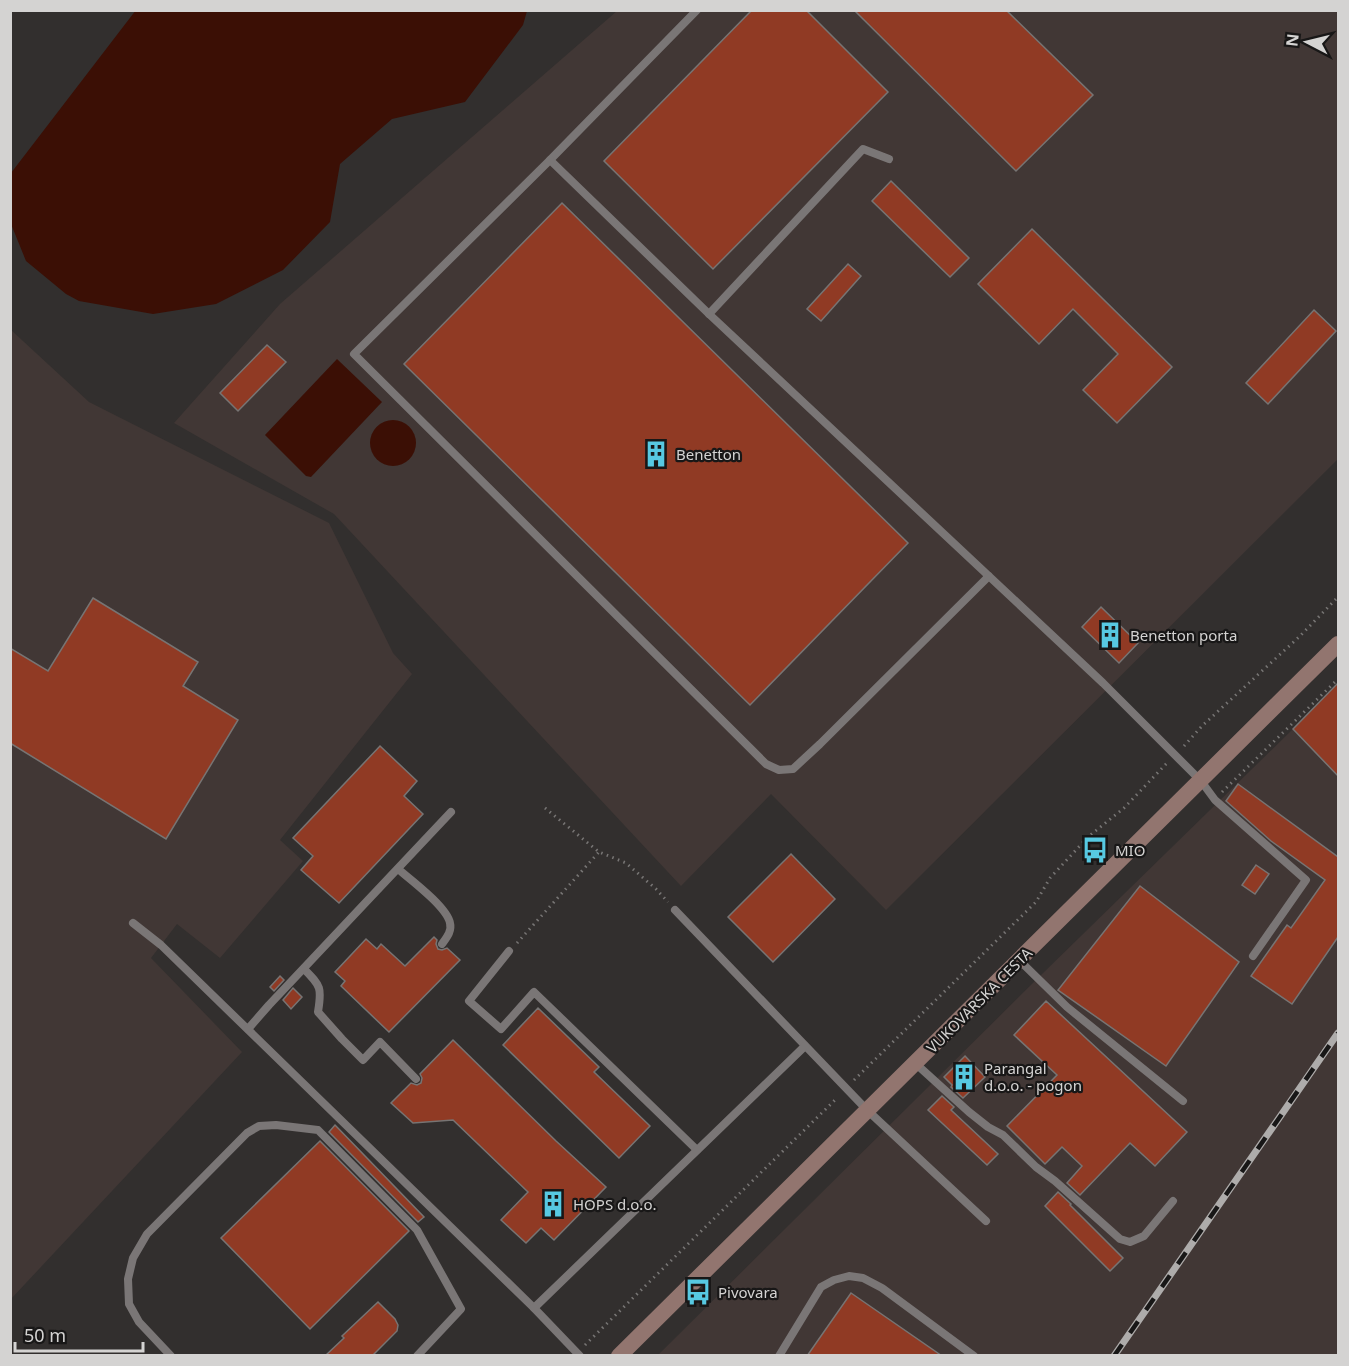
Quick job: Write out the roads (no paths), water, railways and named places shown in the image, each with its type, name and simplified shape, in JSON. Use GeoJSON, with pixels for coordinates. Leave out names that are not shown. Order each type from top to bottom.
{"type":"FeatureCollection","features":[{"type":"Feature","properties":{"kind":"main road","name":"VUKOVARSKA CESTA"},"geometry":{"type":"LineString","coordinates":[[619,1356],[1338,644]]}},
{"type":"Feature","properties":{"kind":"lane"},"geometry":{"type":"LineString","coordinates":[[697,10],[550,160],[354,354],[766,764],[779,770],[793,769],[989,576]]}},
{"type":"Feature","properties":{"kind":"lane"},"geometry":{"type":"LineString","coordinates":[[709,314],[863,149],[889,159]]}},
{"type":"Feature","properties":{"kind":"lane"},"geometry":{"type":"LineString","coordinates":[[550,160],[709,314],[1103,682],[1201,781],[1215,800],[1306,879],[1253,956]]}},
{"type":"Feature","properties":{"kind":"lane"},"geometry":{"type":"LineString","coordinates":[[248,1029],[451,812]]}},
{"type":"Feature","properties":{"kind":"lane"},"geometry":{"type":"LineString","coordinates":[[398,869],[443,909],[450,922],[450,932],[442,944]]}},
{"type":"Feature","properties":{"kind":"lane"},"geometry":{"type":"LineString","coordinates":[[675,909],[867,1110],[986,1221]]}},
{"type":"Feature","properties":{"kind":"lane"},"geometry":{"type":"LineString","coordinates":[[133,923],[162,945],[579,1354]]}},
{"type":"Feature","properties":{"kind":"lane"},"geometry":{"type":"LineString","coordinates":[[510,951],[469,1001],[501,1029],[534,992],[697,1150]]}},
{"type":"Feature","properties":{"kind":"lane"},"geometry":{"type":"LineString","coordinates":[[1019,960],[1067,1007],[1183,1101]]}},
{"type":"Feature","properties":{"kind":"lane"},"geometry":{"type":"LineString","coordinates":[[304,969],[318,983],[321,995],[318,1012],[363,1060],[380,1042],[416,1079]]}},
{"type":"Feature","properties":{"kind":"lane"},"geometry":{"type":"LineString","coordinates":[[534,1308],[806,1046]]}},
{"type":"Feature","properties":{"kind":"lane"},"geometry":{"type":"LineString","coordinates":[[915,1063],[969,1112],[1003,1135],[1036,1167],[1056,1181],[1120,1239],[1130,1242],[1144,1236],[1173,1201]]}},
{"type":"Feature","properties":{"kind":"lane"},"geometry":{"type":"LineString","coordinates":[[171,1356],[139,1322],[129,1304],[128,1279],[133,1258],[147,1234],[247,1133],[259,1126],[276,1125],[318,1130],[417,1230],[461,1309],[417,1356]]}},
{"type":"Feature","properties":{"kind":"lane"},"geometry":{"type":"LineString","coordinates":[[779,1356],[821,1287],[849,1276],[863,1278],[882,1288],[974,1356]]}},
{"type":"Feature","properties":{"kind":"railway"},"geometry":{"type":"LineString","coordinates":[[1114,1356],[1338,1033]]}},
{"type":"Feature","properties":{"kind":"place","name":"Benetton"},"geometry":{"type":"Point","coordinates":[656,454]}},
{"type":"Feature","properties":{"kind":"place","name":"Benetton porta"},"geometry":{"type":"Point","coordinates":[1110,635]}},
{"type":"Feature","properties":{"kind":"place","name":"MIO"},"geometry":{"type":"Point","coordinates":[1095,850]}},
{"type":"Feature","properties":{"kind":"place","name":"Parangal d.o.o. - pogon"},"geometry":{"type":"Point","coordinates":[964,1077]}},
{"type":"Feature","properties":{"kind":"place","name":"HOPS d.o.o."},"geometry":{"type":"Point","coordinates":[553,1204]}},
{"type":"Feature","properties":{"kind":"place","name":"Pivovara"},"geometry":{"type":"Point","coordinates":[698,1292]}}]}
